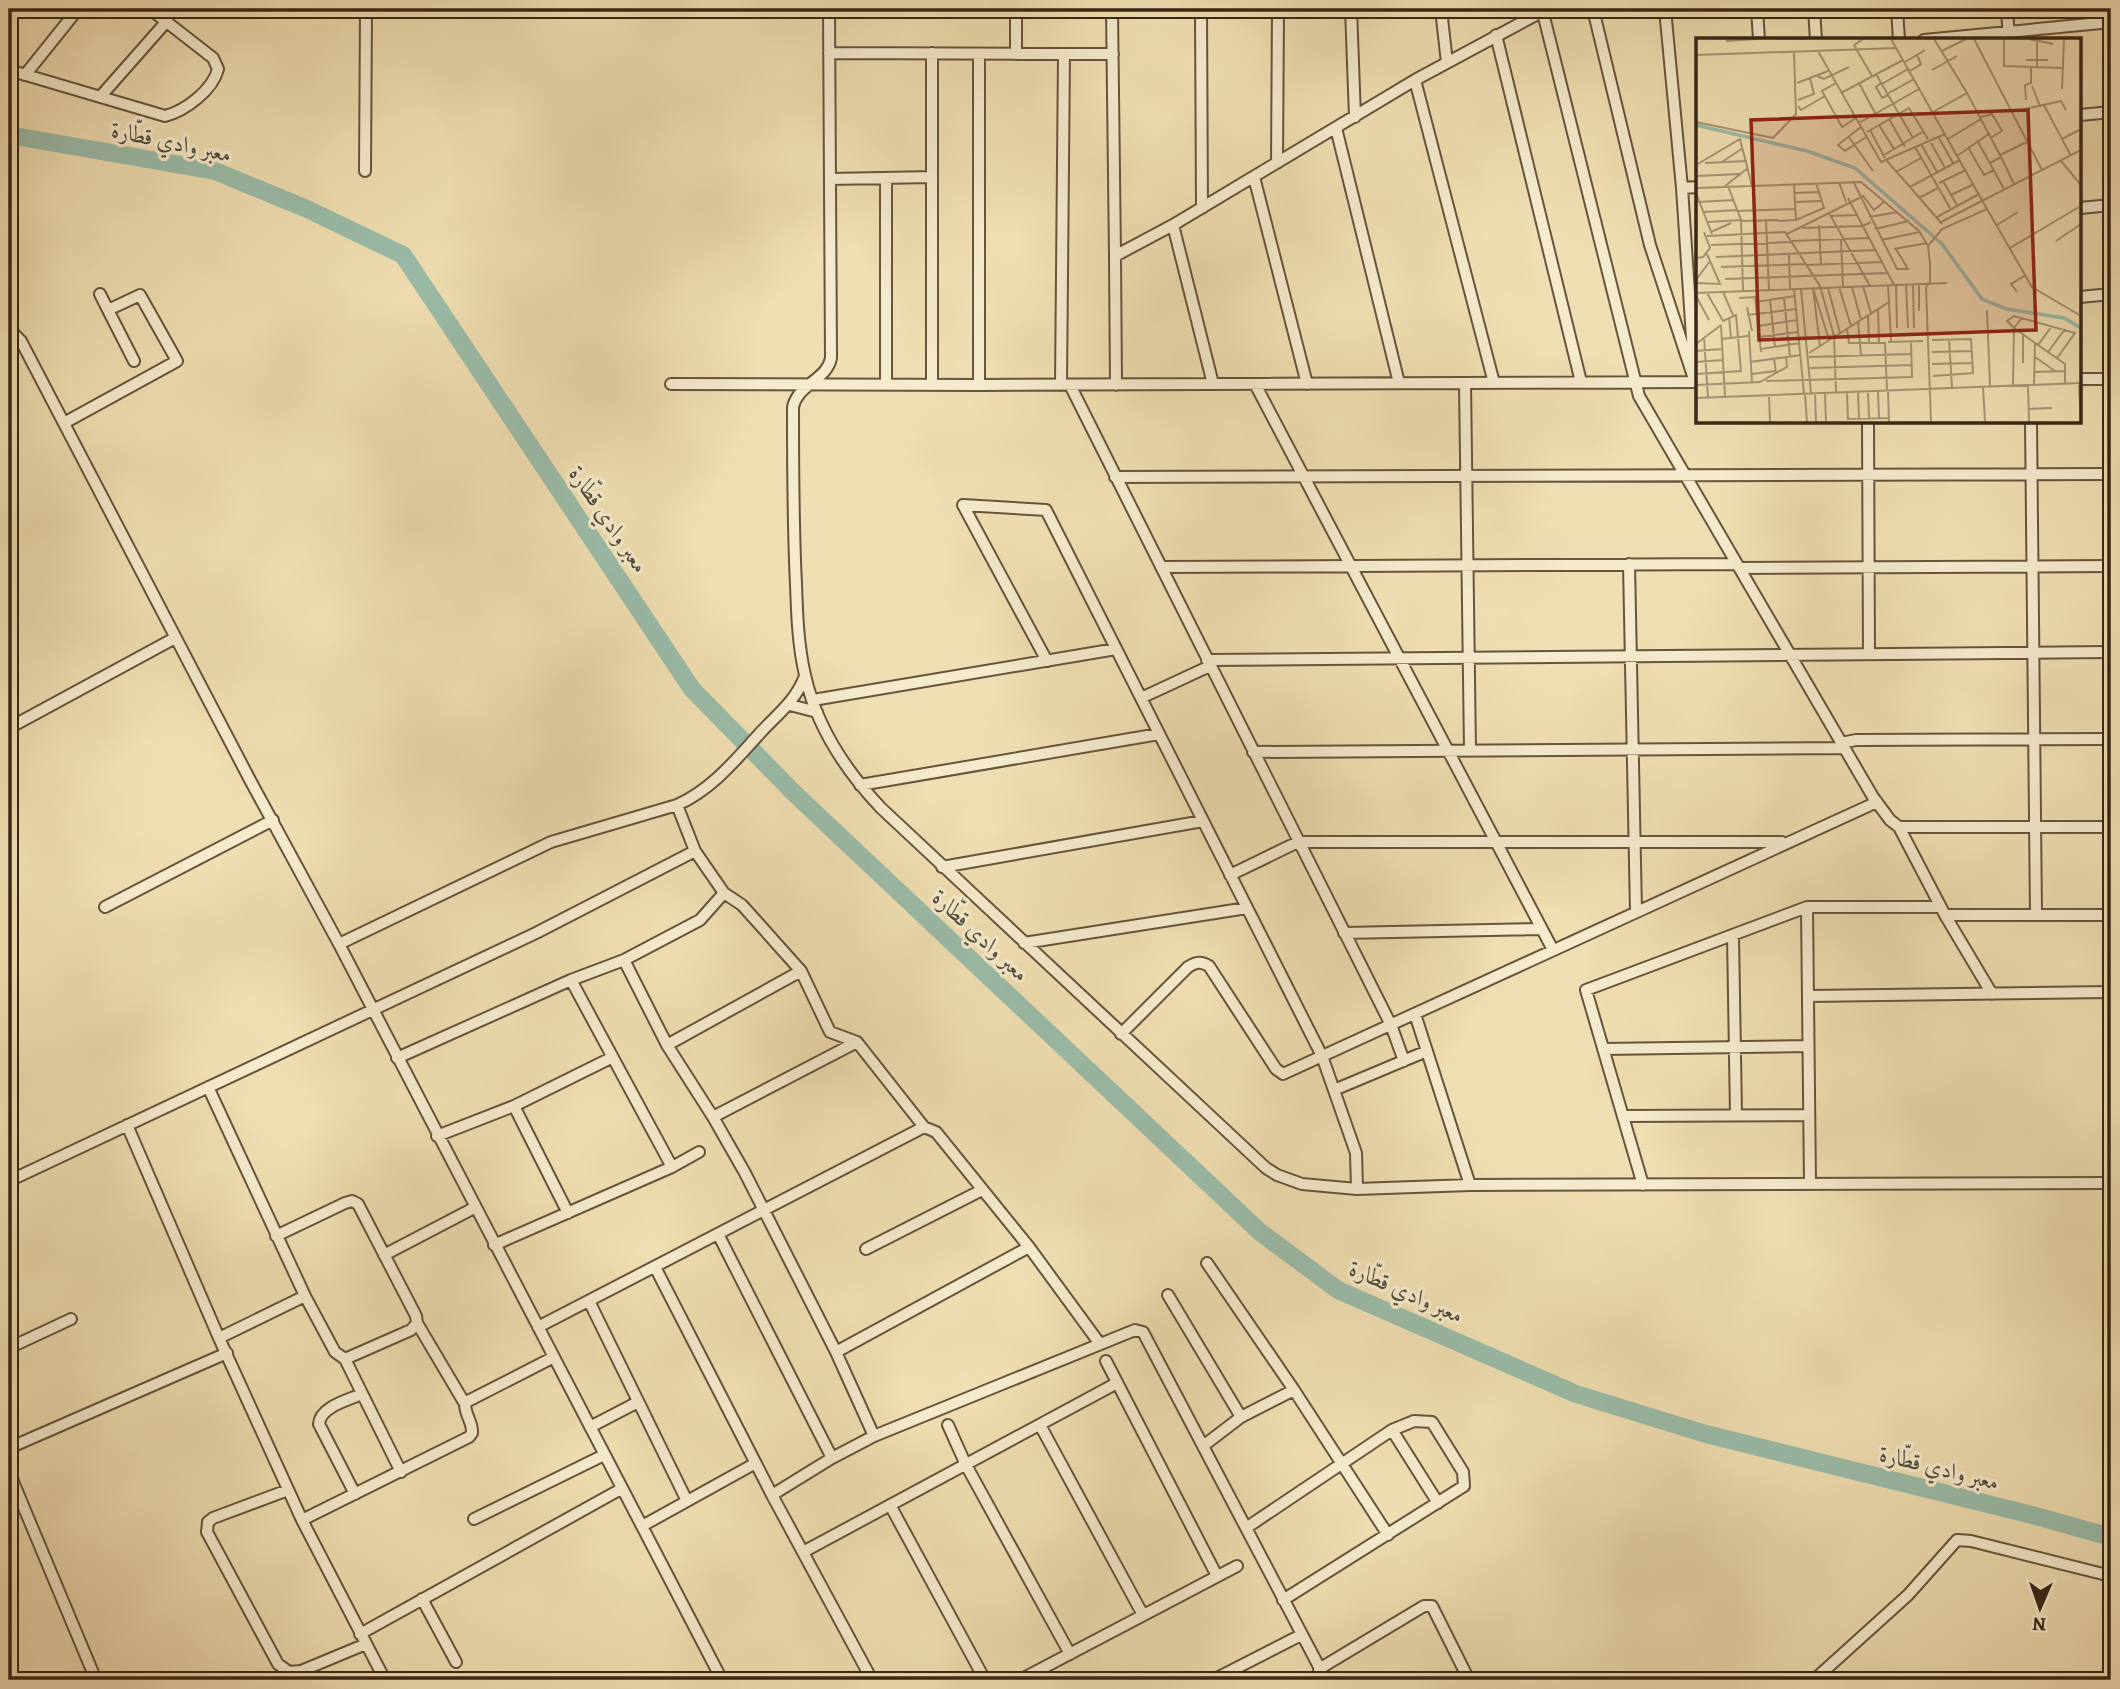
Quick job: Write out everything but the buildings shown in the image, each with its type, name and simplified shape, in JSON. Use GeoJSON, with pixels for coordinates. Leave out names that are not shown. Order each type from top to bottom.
{"type":"FeatureCollection","features":[{"type":"Feature","properties":{"kind":"street"},"geometry":{"type":"LineString","coordinates":[[25,75],[78,9]]}},
{"type":"Feature","properties":{"kind":"street"},"geometry":{"type":"LineString","coordinates":[[9,70],[165,116],[180,112],[216,78],[218,69],[213,58],[150,9]]}},
{"type":"Feature","properties":{"kind":"street"},"geometry":{"type":"LineString","coordinates":[[100,97],[167,21],[167,9]]}},
{"type":"Feature","properties":{"kind":"street"},"geometry":{"type":"LineString","coordinates":[[365,171],[366,9]]}},
{"type":"Feature","properties":{"kind":"street"},"geometry":{"type":"LineString","coordinates":[[829,9],[831,358],[826,372],[796,397],[793,407],[794,549],[798,625],[805,676],[817,712],[842,760],[860,785],[942,867],[1266,1168],[1302,1184],[1357,1189],[1470,1185],[2111,1183]]}},
{"type":"Feature","properties":{"kind":"street"},"geometry":{"type":"LineString","coordinates":[[1016,9],[1016,54]]}},
{"type":"Feature","properties":{"kind":"street"},"geometry":{"type":"LineString","coordinates":[[1112,9],[1116,384]]}},
{"type":"Feature","properties":{"kind":"street"},"geometry":{"type":"LineString","coordinates":[[1201,9],[1202,208]]}},
{"type":"Feature","properties":{"kind":"street"},"geometry":{"type":"LineString","coordinates":[[1277,163],[1278,9]]}},
{"type":"Feature","properties":{"kind":"street"},"geometry":{"type":"LineString","coordinates":[[1351,9],[1355,117]]}},
{"type":"Feature","properties":{"kind":"street"},"geometry":{"type":"LineString","coordinates":[[1441,9],[1447,63]]}},
{"type":"Feature","properties":{"kind":"street"},"geometry":{"type":"LineString","coordinates":[[1593,9],[1650,244],[1696,379]]}},
{"type":"Feature","properties":{"kind":"street"},"geometry":{"type":"LineString","coordinates":[[1665,9],[1696,369]]}},
{"type":"Feature","properties":{"kind":"street"},"geometry":{"type":"LineString","coordinates":[[1757,9],[1759,38]]}},
{"type":"Feature","properties":{"kind":"street"},"geometry":{"type":"LineString","coordinates":[[1814,9],[1816,38]]}},
{"type":"Feature","properties":{"kind":"street"},"geometry":{"type":"LineString","coordinates":[[1897,9],[1899,38]]}},
{"type":"Feature","properties":{"kind":"street"},"geometry":{"type":"LineString","coordinates":[[2007,9],[2009,36]]}},
{"type":"Feature","properties":{"kind":"street"},"geometry":{"type":"LineString","coordinates":[[1115,256],[1202,208],[1415,80],[1544,10],[1639,396],[1877,802],[1889,820],[1899,827],[1943,911],[1992,994]]}},
{"type":"Feature","properties":{"kind":"street"},"geometry":{"type":"LineString","coordinates":[[1966,38],[2009,36],[2111,22]]}},
{"type":"Feature","properties":{"kind":"street"},"geometry":{"type":"LineString","coordinates":[[1496,35],[1581,382]]}},
{"type":"Feature","properties":{"kind":"street"},"geometry":{"type":"LineString","coordinates":[[829,53],[1113,54]]}},
{"type":"Feature","properties":{"kind":"street"},"geometry":{"type":"LineString","coordinates":[[932,53],[932,385]]}},
{"type":"Feature","properties":{"kind":"street"},"geometry":{"type":"LineString","coordinates":[[979,54],[979,385]]}},
{"type":"Feature","properties":{"kind":"street"},"geometry":{"type":"LineString","coordinates":[[1064,54],[1065,385],[1161,567],[1345,933],[1391,1025],[1404,1061]]}},
{"type":"Feature","properties":{"kind":"street"},"geometry":{"type":"LineString","coordinates":[[1415,80],[1494,383]]}},
{"type":"Feature","properties":{"kind":"street"},"geometry":{"type":"LineString","coordinates":[[2082,115],[2111,112]]}},
{"type":"Feature","properties":{"kind":"street"},"geometry":{"type":"LineString","coordinates":[[1336,128],[1399,383]]}},
{"type":"Feature","properties":{"kind":"street"},"geometry":{"type":"LineString","coordinates":[[830,179],[932,177]]}},
{"type":"Feature","properties":{"kind":"street"},"geometry":{"type":"LineString","coordinates":[[1254,177],[1307,384]]}},
{"type":"Feature","properties":{"kind":"street"},"geometry":{"type":"LineString","coordinates":[[886,178],[886,384]]}},
{"type":"Feature","properties":{"kind":"street"},"geometry":{"type":"LineString","coordinates":[[1682,188],[1696,187]]}},
{"type":"Feature","properties":{"kind":"street"},"geometry":{"type":"LineString","coordinates":[[2082,208],[2111,205]]}},
{"type":"Feature","properties":{"kind":"street"},"geometry":{"type":"LineString","coordinates":[[1173,225],[1213,384]]}},
{"type":"Feature","properties":{"kind":"street"},"geometry":{"type":"LineString","coordinates":[[100,294],[134,361]]}},
{"type":"Feature","properties":{"kind":"street"},"geometry":{"type":"LineString","coordinates":[[2082,298],[2111,294]]}},
{"type":"Feature","properties":{"kind":"street"},"geometry":{"type":"LineString","coordinates":[[64,423],[177,361],[141,295],[108,310]]}},
{"type":"Feature","properties":{"kind":"street"},"geometry":{"type":"LineString","coordinates":[[9,329],[21,341],[722,1680]]}},
{"type":"Feature","properties":{"kind":"street"},"geometry":{"type":"LineString","coordinates":[[2082,379],[2111,379]]}},
{"type":"Feature","properties":{"kind":"street"},"geometry":{"type":"LineString","coordinates":[[671,384],[1696,382]]}},
{"type":"Feature","properties":{"kind":"street"},"geometry":{"type":"LineString","coordinates":[[1465,383],[1470,750]]}},
{"type":"Feature","properties":{"kind":"street"},"geometry":{"type":"LineString","coordinates":[[1255,384],[1553,950]]}},
{"type":"Feature","properties":{"kind":"street"},"geometry":{"type":"LineString","coordinates":[[1868,424],[1869,654]]}},
{"type":"Feature","properties":{"kind":"street"},"geometry":{"type":"LineString","coordinates":[[2031,424],[2036,915]]}},
{"type":"Feature","properties":{"kind":"street"},"geometry":{"type":"LineString","coordinates":[[1115,477],[2111,474]]}},
{"type":"Feature","properties":{"kind":"street"},"geometry":{"type":"LineString","coordinates":[[1047,661],[963,505],[1046,510],[1322,1056],[1356,1153],[1357,1189]]}},
{"type":"Feature","properties":{"kind":"street"},"geometry":{"type":"LineString","coordinates":[[1161,567],[1629,564],[2111,566]]}},
{"type":"Feature","properties":{"kind":"street"},"geometry":{"type":"LineString","coordinates":[[1629,564],[1636,912]]}},
{"type":"Feature","properties":{"kind":"street"},"geometry":{"type":"LineString","coordinates":[[9,728],[175,638]]}},
{"type":"Feature","properties":{"kind":"street"},"geometry":{"type":"LineString","coordinates":[[813,700],[1116,649]]}},
{"type":"Feature","properties":{"kind":"street"},"geometry":{"type":"LineString","coordinates":[[1141,698],[1208,663],[1469,657],[2111,652]]}},
{"type":"Feature","properties":{"kind":"street"},"geometry":{"type":"LineString","coordinates":[[338,944],[551,842],[691,799],[714,783],[789,705],[805,676]]}},
{"type":"Feature","properties":{"kind":"street"},"geometry":{"type":"LineString","coordinates":[[789,705],[817,712]]}},
{"type":"Feature","properties":{"kind":"street"},"geometry":{"type":"LineString","coordinates":[[860,785],[1159,734]]}},
{"type":"Feature","properties":{"kind":"street"},"geometry":{"type":"LineString","coordinates":[[1253,752],[1843,745],[1856,740],[2111,739]]}},
{"type":"Feature","properties":{"kind":"street"},"geometry":{"type":"LineString","coordinates":[[1121,1034],[1188,967],[1195,962],[1204,963],[1209,966],[1276,1069],[1283,1073],[1877,802]]}},
{"type":"Feature","properties":{"kind":"street"},"geometry":{"type":"LineString","coordinates":[[677,805],[695,851],[724,893],[742,905],[801,971],[830,1031],[857,1042],[924,1127],[936,1132],[1029,1247],[1100,1344]]}},
{"type":"Feature","properties":{"kind":"street"},"geometry":{"type":"LineString","coordinates":[[105,907],[273,820]]}},
{"type":"Feature","properties":{"kind":"street"},"geometry":{"type":"LineString","coordinates":[[942,867],[1203,821]]}},
{"type":"Feature","properties":{"kind":"street"},"geometry":{"type":"LineString","coordinates":[[1899,827],[2111,827]]}},
{"type":"Feature","properties":{"kind":"street"},"geometry":{"type":"LineString","coordinates":[[1230,875],[1298,842],[1789,842]]}},
{"type":"Feature","properties":{"kind":"street"},"geometry":{"type":"LineString","coordinates":[[9,1181],[536,933],[695,851]]}},
{"type":"Feature","properties":{"kind":"street"},"geometry":{"type":"LineString","coordinates":[[397,1058],[570,980],[624,960],[700,920],[724,893]]}},
{"type":"Feature","properties":{"kind":"street"},"geometry":{"type":"LineString","coordinates":[[1807,907],[1810,1184]]}},
{"type":"Feature","properties":{"kind":"street"},"geometry":{"type":"LineString","coordinates":[[1643,1185],[1586,990],[1807,907],[2111,915]]}},
{"type":"Feature","properties":{"kind":"street"},"geometry":{"type":"LineString","coordinates":[[1024,943],[1247,908]]}},
{"type":"Feature","properties":{"kind":"street"},"geometry":{"type":"LineString","coordinates":[[1345,933],[1542,929]]}},
{"type":"Feature","properties":{"kind":"street"},"geometry":{"type":"LineString","coordinates":[[1733,934],[1736,1115]]}},
{"type":"Feature","properties":{"kind":"street"},"geometry":{"type":"LineString","coordinates":[[624,960],[667,1045],[713,1116],[765,1211],[836,1352],[874,1436]]}},
{"type":"Feature","properties":{"kind":"street"},"geometry":{"type":"LineString","coordinates":[[667,1045],[801,971]]}},
{"type":"Feature","properties":{"kind":"street"},"geometry":{"type":"LineString","coordinates":[[570,980],[672,1167]]}},
{"type":"Feature","properties":{"kind":"street"},"geometry":{"type":"LineString","coordinates":[[1808,996],[2111,992]]}},
{"type":"Feature","properties":{"kind":"street"},"geometry":{"type":"LineString","coordinates":[[1415,1013],[1470,1185]]}},
{"type":"Feature","properties":{"kind":"street"},"geometry":{"type":"LineString","coordinates":[[713,1116],[857,1042]]}},
{"type":"Feature","properties":{"kind":"street"},"geometry":{"type":"LineString","coordinates":[[1603,1049],[1808,1046]]}},
{"type":"Feature","properties":{"kind":"street"},"geometry":{"type":"LineString","coordinates":[[1334,1090],[1427,1051]]}},
{"type":"Feature","properties":{"kind":"street"},"geometry":{"type":"LineString","coordinates":[[437,1136],[514,1106],[611,1058]]}},
{"type":"Feature","properties":{"kind":"street"},"geometry":{"type":"LineString","coordinates":[[208,1087],[304,1296],[335,1352],[345,1359],[401,1472]]}},
{"type":"Feature","properties":{"kind":"street"},"geometry":{"type":"LineString","coordinates":[[514,1106],[568,1213]]}},
{"type":"Feature","properties":{"kind":"street"},"geometry":{"type":"LineString","coordinates":[[1623,1116],[1809,1115]]}},
{"type":"Feature","properties":{"kind":"street"},"geometry":{"type":"LineString","coordinates":[[127,1125],[288,1490],[385,1680]]}},
{"type":"Feature","properties":{"kind":"street"},"geometry":{"type":"LineString","coordinates":[[538,1327],[924,1127]]}},
{"type":"Feature","properties":{"kind":"street"},"geometry":{"type":"LineString","coordinates":[[494,1245],[672,1167],[699,1152]]}},
{"type":"Feature","properties":{"kind":"street"},"geometry":{"type":"LineString","coordinates":[[866,1249],[982,1189]]}},
{"type":"Feature","properties":{"kind":"street"},"geometry":{"type":"LineString","coordinates":[[276,1236],[352,1201],[358,1204],[416,1316],[417,1323],[465,1404],[472,1433],[401,1472],[302,1520]]}},
{"type":"Feature","properties":{"kind":"street"},"geometry":{"type":"LineString","coordinates":[[384,1255],[474,1208]]}},
{"type":"Feature","properties":{"kind":"street"},"geometry":{"type":"LineString","coordinates":[[718,1234],[832,1458]]}},
{"type":"Feature","properties":{"kind":"street"},"geometry":{"type":"LineString","coordinates":[[836,1352],[1029,1247]]}},
{"type":"Feature","properties":{"kind":"street"},"geometry":{"type":"LineString","coordinates":[[1207,1263],[1388,1535]]}},
{"type":"Feature","properties":{"kind":"street"},"geometry":{"type":"LineString","coordinates":[[655,1267],[754,1464],[872,1680]]}},
{"type":"Feature","properties":{"kind":"street"},"geometry":{"type":"LineString","coordinates":[[1168,1295],[1241,1417]]}},
{"type":"Feature","properties":{"kind":"street"},"geometry":{"type":"LineString","coordinates":[[219,1338],[304,1296]]}},
{"type":"Feature","properties":{"kind":"street"},"geometry":{"type":"LineString","coordinates":[[589,1301],[687,1501]]}},
{"type":"Feature","properties":{"kind":"street"},"geometry":{"type":"LineString","coordinates":[[9,1348],[71,1320]]}},
{"type":"Feature","properties":{"kind":"street"},"geometry":{"type":"LineString","coordinates":[[345,1359],[411,1329],[417,1323]]}},
{"type":"Feature","properties":{"kind":"street"},"geometry":{"type":"LineString","coordinates":[[772,1495],[874,1436],[1136,1330],[1143,1332],[1325,1680]]}},
{"type":"Feature","properties":{"kind":"street"},"geometry":{"type":"LineString","coordinates":[[9,1448],[227,1353]]}},
{"type":"Feature","properties":{"kind":"street"},"geometry":{"type":"LineString","coordinates":[[465,1404],[554,1357]]}},
{"type":"Feature","properties":{"kind":"street"},"geometry":{"type":"LineString","coordinates":[[1106,1361],[1217,1576]]}},
{"type":"Feature","properties":{"kind":"street"},"geometry":{"type":"LineString","coordinates":[[803,1552],[1118,1383]]}},
{"type":"Feature","properties":{"kind":"street"},"geometry":{"type":"LineString","coordinates":[[1203,1446],[1241,1417],[1294,1390]]}},
{"type":"Feature","properties":{"kind":"street"},"geometry":{"type":"LineString","coordinates":[[355,1494],[318,1424],[319,1417],[324,1412],[362,1394]]}},
{"type":"Feature","properties":{"kind":"street"},"geometry":{"type":"LineString","coordinates":[[590,1427],[638,1402]]}},
{"type":"Feature","properties":{"kind":"street"},"geometry":{"type":"LineString","coordinates":[[1245,1528],[1392,1430],[1414,1421],[1432,1422],[1462,1472],[1464,1486],[1283,1600]]}},
{"type":"Feature","properties":{"kind":"street"},"geometry":{"type":"LineString","coordinates":[[948,1425],[966,1465],[1070,1654]]}},
{"type":"Feature","properties":{"kind":"street"},"geometry":{"type":"LineString","coordinates":[[1040,1425],[1143,1615]]}},
{"type":"Feature","properties":{"kind":"street"},"geometry":{"type":"LineString","coordinates":[[1392,1430],[1438,1503]]}},
{"type":"Feature","properties":{"kind":"street"},"geometry":{"type":"LineString","coordinates":[[474,1519],[604,1455]]}},
{"type":"Feature","properties":{"kind":"street"},"geometry":{"type":"LineString","coordinates":[[642,1526],[754,1464]]}},
{"type":"Feature","properties":{"kind":"street"},"geometry":{"type":"LineString","coordinates":[[9,1472],[96,1680]]}},
{"type":"Feature","properties":{"kind":"street"},"geometry":{"type":"LineString","coordinates":[[288,1490],[213,1518],[208,1522],[207,1532],[278,1664],[289,1672],[301,1671],[363,1638],[422,1599],[621,1489]]}},
{"type":"Feature","properties":{"kind":"street"},"geometry":{"type":"LineString","coordinates":[[890,1506],[985,1680]]}},
{"type":"Feature","properties":{"kind":"street"},"geometry":{"type":"LineString","coordinates":[[1814,1680],[1908,1595],[1957,1541],[1971,1541],[2111,1576]]}},
{"type":"Feature","properties":{"kind":"street"},"geometry":{"type":"LineString","coordinates":[[1020,1680],[1237,1566]]}},
{"type":"Feature","properties":{"kind":"street"},"geometry":{"type":"LineString","coordinates":[[422,1599],[456,1662]]}},
{"type":"Feature","properties":{"kind":"street"},"geometry":{"type":"LineString","coordinates":[[1319,1669],[1424,1606],[1432,1606],[1469,1680]]}},
{"type":"Feature","properties":{"kind":"street"},"geometry":{"type":"LineString","coordinates":[[1213,1680],[1301,1635]]}},
{"type":"Feature","properties":{"kind":"waterway","name":"معبر وادي قطّارة"},"geometry":{"type":"LineString","coordinates":[[9,135],[215,171],[307,209],[403,255],[692,689],[794,793],[1260,1232],[1338,1290],[1576,1394],[1706,1434],[2111,1537]]}}]}
